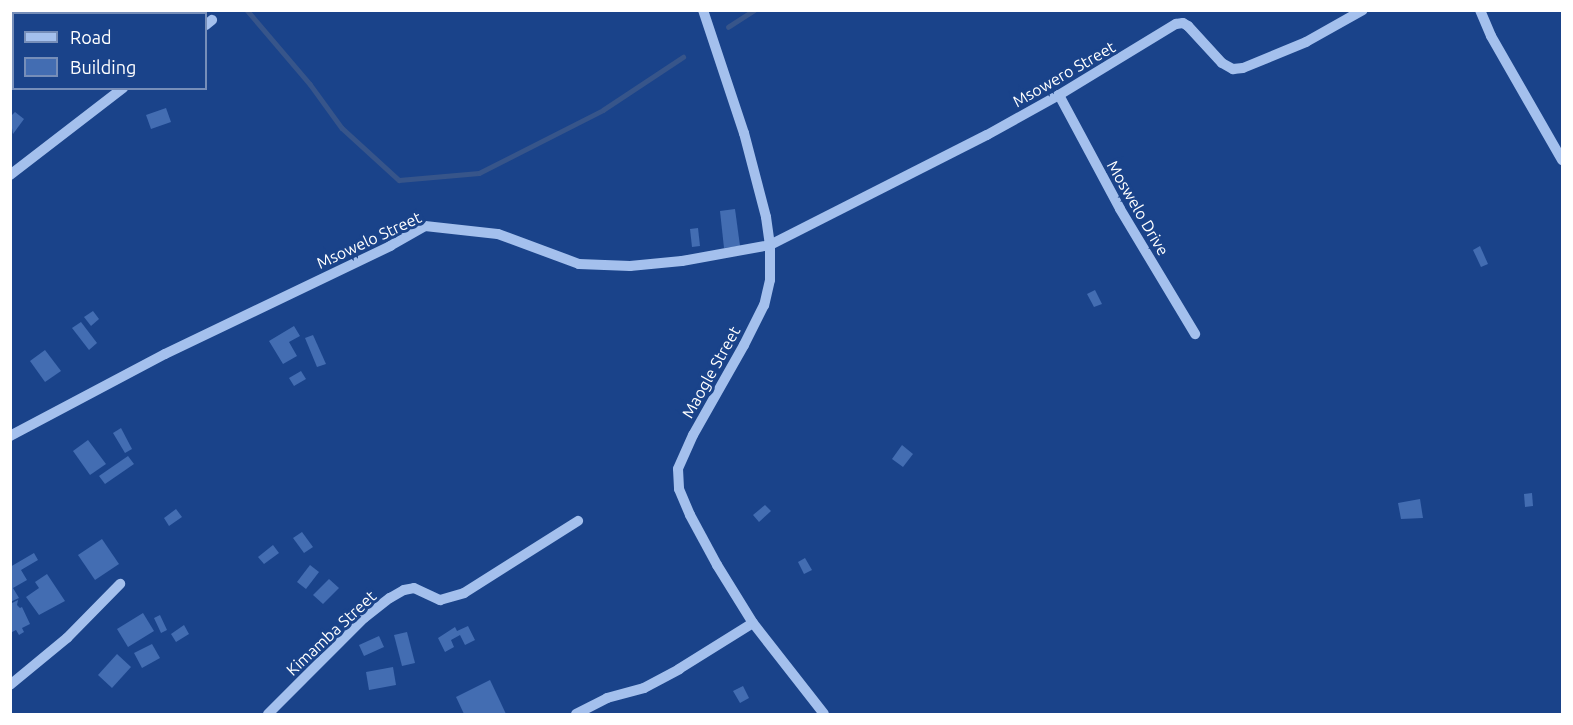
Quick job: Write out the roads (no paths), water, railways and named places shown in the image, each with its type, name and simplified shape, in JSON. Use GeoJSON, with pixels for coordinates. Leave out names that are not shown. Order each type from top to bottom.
{"type":"FeatureCollection","features":[{"type":"Feature","properties":{"kind":"street","name":"Maogle Street"},"geometry":{"type":"LineString","coordinates":[[703,10],[744,133],[766,217],[770,246],[770,280],[764,305],[715,400],[693,435],[678,469],[679,489],[690,515],[753,623],[824,714]]}},
{"type":"Feature","properties":{"kind":"street","name":"Msowero Street"},"geometry":{"type":"LineString","coordinates":[[770,246],[908,177],[1059,95],[1176,24],[1183,23],[1188,26],[1222,63],[1233,69],[1243,68],[1306,42],[1363,10]]}},
{"type":"Feature","properties":{"kind":"street"},"geometry":{"type":"LineString","coordinates":[[1480,10],[1491,36],[1563,160]]}},
{"type":"Feature","properties":{"kind":"street"},"geometry":{"type":"LineString","coordinates":[[10,175],[120,90]]}},
{"type":"Feature","properties":{"kind":"street","name":"Moswelo Drive"},"geometry":{"type":"LineString","coordinates":[[1059,95],[1120,210],[1195,334]]}},
{"type":"Feature","properties":{"kind":"street","name":"Msowelo Street"},"geometry":{"type":"LineString","coordinates":[[10,436],[165,354],[390,246],[425,226],[498,234],[579,264],[630,266],[672,262],[770,246]]}},
{"type":"Feature","properties":{"kind":"street","name":"Kimamba Street"},"geometry":{"type":"LineString","coordinates":[[268,714],[356,626],[390,598],[404,590],[414,588],[441,600],[450,599],[464,593],[578,521]]}},
{"type":"Feature","properties":{"kind":"street"},"geometry":{"type":"LineString","coordinates":[[10,685],[67,638],[120,584]]}},
{"type":"Feature","properties":{"kind":"street"},"geometry":{"type":"LineString","coordinates":[[576,714],[607,698],[644,688],[753,623]]}},
{"type":"Feature","properties":{"kind":"waterway"},"geometry":{"type":"LineString","coordinates":[[247,10],[310,84],[342,128],[399,180],[479,173],[603,110],[683,57]]}},
{"type":"Feature","properties":{"kind":"waterway"},"geometry":{"type":"LineString","coordinates":[[728,27],[754,10]]}}]}
